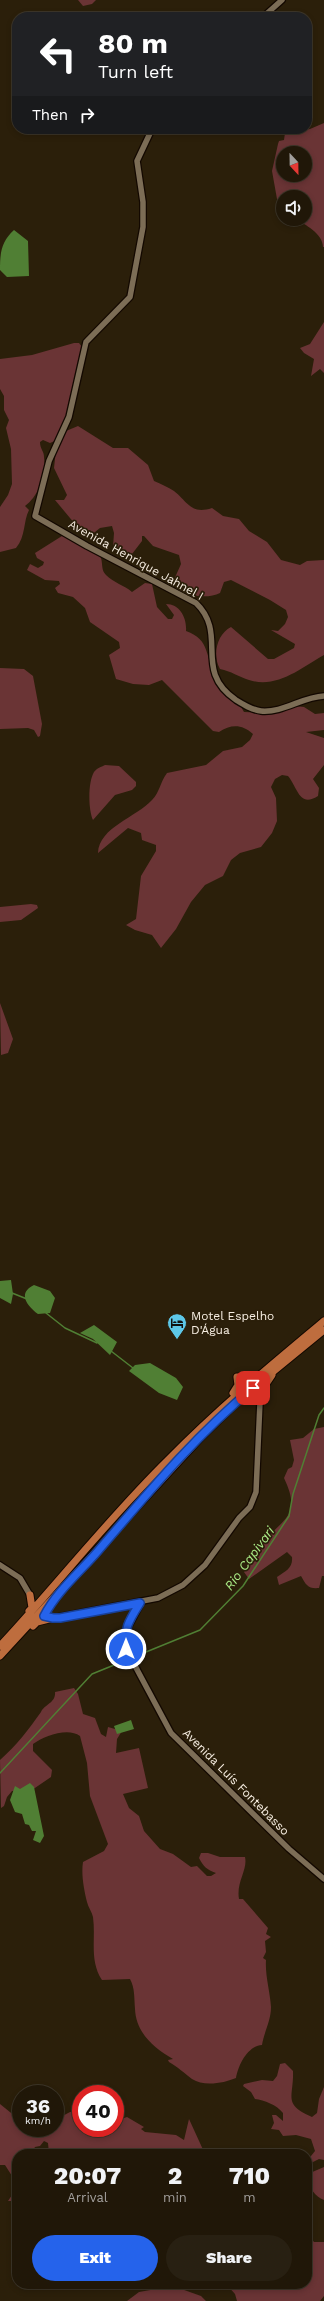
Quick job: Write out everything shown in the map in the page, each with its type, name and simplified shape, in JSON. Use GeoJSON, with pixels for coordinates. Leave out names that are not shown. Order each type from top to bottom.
{"type":"FeatureCollection","features":[{"type":"Feature","properties":{"kind":"highway"},"geometry":{"type":"LineString","coordinates":[[0,1646],[127,1503],[191,1438],[266,1368],[324,1321]]}},
{"type":"Feature","properties":{"kind":"highway"},"geometry":{"type":"LineString","coordinates":[[0,1656],[58,1595],[201,1437],[242,1397],[324,1330]]}},
{"type":"Feature","properties":{"kind":"highway"},"geometry":{"type":"LineString","coordinates":[[191,1438],[220,1404],[235,1391],[238,1385],[237,1377],[247,1380],[266,1368]]}},
{"type":"Feature","properties":{"kind":"highway"},"geometry":{"type":"LineString","coordinates":[[260,1402],[264,1388],[276,1368]]}},
{"type":"Feature","properties":{"kind":"highway"},"geometry":{"type":"LineString","coordinates":[[242,1397],[253,1393],[257,1395],[260,1402]]}},
{"type":"Feature","properties":{"kind":"highway"},"geometry":{"type":"LineString","coordinates":[[30,1595],[34,1602],[37,1603],[52,1589]]}},
{"type":"Feature","properties":{"kind":"highway"},"geometry":{"type":"LineString","coordinates":[[13,1633],[32,1608],[30,1595]]}},
{"type":"Feature","properties":{"kind":"highway"},"geometry":{"type":"LineString","coordinates":[[53,1618],[44,1616],[58,1595]]}},
{"type":"Feature","properties":{"kind":"highway"},"geometry":{"type":"LineString","coordinates":[[13,1643],[37,1622],[53,1618]]}},
{"type":"Feature","properties":{"kind":"street"},"geometry":{"type":"LineString","coordinates":[[269,12],[282,0]]}},
{"type":"Feature","properties":{"kind":"street","name":"Avenida Henrique Jahnel I"},"geometry":{"type":"LineString","coordinates":[[150,134],[137,161],[143,202],[143,227],[130,297],[95,330],[86,342],[69,416],[49,461],[35,516],[87,546],[196,603],[202,609],[211,626],[213,673],[224,690],[241,704],[252,709],[267,711],[308,698],[324,696]]}},
{"type":"Feature","properties":{"kind":"street"},"geometry":{"type":"LineString","coordinates":[[53,1618],[140,1603],[158,1598],[183,1585],[204,1565],[239,1518],[250,1507],[256,1492],[260,1402]]}},
{"type":"Feature","properties":{"kind":"street"},"geometry":{"type":"LineString","coordinates":[[0,1565],[20,1578],[30,1595]]}},
{"type":"Feature","properties":{"kind":"street","name":"Avenida Luís Fontebasso"},"geometry":{"type":"LineString","coordinates":[[140,1603],[132,1616],[124,1635],[126,1649],[171,1733],[289,1849],[324,1879]]}},
{"type":"Feature","properties":{"kind":"shaded area"},"geometry":{"type":"Polygon","coordinates":[[[78,0],[96,0],[92,4],[83,6],[78,0]]]}},
{"type":"Feature","properties":{"kind":"shaded area"},"geometry":{"type":"Polygon","coordinates":[[[324,123],[324,247],[317,234],[306,226],[312,226],[312,190],[276,190],[276,193],[272,171],[276,154],[276,182],[312,182],[312,146],[278,146],[279,141],[284,140],[285,134],[312,134],[312,128],[324,123]]]}},
{"type":"Feature","properties":{"kind":"shaded area"},"geometry":{"type":"Polygon","coordinates":[[[14,230],[28,241],[29,276],[7,277],[0,270],[2,248],[6,239],[14,230]]]}},
{"type":"Feature","properties":{"kind":"shaded area"},"geometry":{"type":"Polygon","coordinates":[[[324,322],[324,373],[320,369],[311,376],[314,359],[304,353],[300,348],[310,344],[324,322]]]}},
{"type":"Feature","properties":{"kind":"shaded area"},"geometry":{"type":"Polygon","coordinates":[[[74,343],[79,343],[82,347],[82,353],[65,428],[66,431],[78,426],[113,448],[128,448],[148,465],[154,481],[174,491],[194,509],[205,510],[212,508],[223,516],[239,519],[249,531],[267,542],[281,560],[300,565],[307,561],[324,560],[324,655],[288,676],[269,682],[249,680],[220,669],[216,658],[217,645],[222,635],[231,627],[268,659],[274,659],[294,648],[295,644],[271,630],[278,631],[285,624],[288,617],[286,610],[231,580],[224,582],[220,593],[214,595],[201,596],[182,591],[173,582],[181,564],[179,555],[153,546],[144,536],[142,536],[142,541],[132,554],[125,557],[119,555],[113,547],[114,533],[112,526],[100,528],[90,536],[82,535],[55,500],[64,500],[67,495],[54,468],[57,440],[50,443],[43,440],[40,442],[44,457],[43,477],[38,491],[25,506],[29,510],[23,534],[16,548],[0,552],[0,507],[8,495],[12,484],[11,449],[6,428],[9,420],[4,410],[4,396],[0,389],[0,359],[32,355],[74,343]]]}},
{"type":"Feature","properties":{"kind":"shaded area"},"geometry":{"type":"Polygon","coordinates":[[[62,536],[78,541],[90,547],[99,554],[104,573],[112,580],[132,592],[145,583],[152,584],[157,607],[168,619],[172,619],[174,615],[166,604],[175,606],[179,609],[184,617],[186,631],[200,639],[206,649],[212,668],[216,675],[238,702],[244,712],[271,713],[294,706],[304,707],[315,714],[324,713],[324,730],[306,732],[324,738],[324,765],[313,779],[319,788],[318,796],[307,800],[300,795],[288,776],[282,775],[275,779],[271,787],[276,798],[277,821],[272,833],[261,847],[240,853],[231,860],[223,876],[205,885],[191,902],[176,929],[161,948],[152,935],[135,930],[126,925],[136,919],[141,876],[156,851],[156,845],[142,840],[141,833],[128,828],[98,853],[100,844],[112,829],[152,800],[157,794],[167,773],[206,765],[223,751],[242,747],[250,740],[253,734],[245,728],[236,726],[223,729],[219,732],[213,731],[162,680],[149,685],[133,684],[116,679],[109,655],[120,648],[119,642],[90,622],[85,608],[73,597],[58,593],[55,588],[60,584],[59,581],[45,580],[27,570],[30,564],[38,568],[43,565],[44,562],[37,558],[35,553],[62,536]]]}},
{"type":"Feature","properties":{"kind":"shaded area"},"geometry":{"type":"Polygon","coordinates":[[[0,668],[24,669],[33,676],[42,724],[40,736],[38,737],[34,730],[28,728],[0,729],[0,668]]]}},
{"type":"Feature","properties":{"kind":"shaded area"},"geometry":{"type":"Polygon","coordinates":[[[105,765],[119,766],[136,782],[136,786],[132,790],[115,795],[93,820],[90,803],[92,776],[94,772],[105,765]]]}},
{"type":"Feature","properties":{"kind":"shaded area"},"geometry":{"type":"Polygon","coordinates":[[[31,904],[37,905],[38,908],[21,920],[0,922],[0,907],[31,904]]]}},
{"type":"Feature","properties":{"kind":"shaded area"},"geometry":{"type":"Polygon","coordinates":[[[0,1003],[13,1039],[8,1053],[1,1055],[0,1003]]]}},
{"type":"Feature","properties":{"kind":"shaded area"},"geometry":{"type":"Polygon","coordinates":[[[11,1280],[13,1294],[11,1304],[0,1298],[0,1281],[11,1280]]]}},
{"type":"Feature","properties":{"kind":"shaded area"},"geometry":{"type":"Polygon","coordinates":[[[34,1285],[50,1291],[55,1298],[50,1313],[38,1314],[27,1303],[25,1296],[26,1292],[34,1285]]]}},
{"type":"Feature","properties":{"kind":"shaded area"},"geometry":{"type":"Polygon","coordinates":[[[94,1325],[117,1342],[110,1355],[93,1339],[80,1333],[94,1325]]]}},
{"type":"Feature","properties":{"kind":"shaded area"},"geometry":{"type":"Polygon","coordinates":[[[150,1363],[176,1378],[183,1387],[177,1400],[159,1393],[129,1371],[135,1365],[150,1363]]]}},
{"type":"Feature","properties":{"kind":"shaded area"},"geometry":{"type":"Polygon","coordinates":[[[324,1427],[324,1576],[322,1576],[319,1588],[312,1588],[308,1586],[301,1576],[279,1585],[277,1577],[290,1567],[292,1561],[292,1557],[287,1552],[249,1579],[244,1572],[247,1567],[259,1556],[262,1544],[284,1520],[291,1507],[289,1490],[284,1478],[288,1469],[292,1467],[294,1460],[290,1440],[303,1438],[314,1429],[324,1427]]]}},
{"type":"Feature","properties":{"kind":"shaded area"},"geometry":{"type":"Polygon","coordinates":[[[74,1688],[78,1694],[83,1714],[95,1718],[101,1734],[106,1737],[108,1727],[122,1731],[117,1739],[116,1753],[139,1748],[148,1788],[123,1794],[129,1808],[139,1816],[144,1831],[160,1849],[173,1854],[191,1867],[197,1866],[207,1876],[211,1876],[216,1873],[208,1869],[202,1863],[199,1858],[201,1853],[208,1853],[220,1857],[245,1857],[245,1867],[239,1887],[239,1899],[243,1899],[268,1928],[266,1934],[271,1937],[265,1941],[266,1952],[263,1958],[266,1960],[266,1972],[271,2007],[270,2017],[262,2045],[252,2049],[244,2057],[236,2078],[220,2083],[202,2083],[192,2079],[169,2062],[168,2060],[173,2059],[153,2045],[142,2032],[136,2018],[134,1990],[130,1979],[102,1980],[98,1972],[94,1957],[93,1917],[85,1892],[82,1867],[83,1862],[104,1851],[108,1844],[90,1796],[87,1763],[80,1736],[75,1733],[63,1732],[43,1738],[33,1744],[33,1751],[52,1770],[51,1777],[32,1790],[12,1791],[7,1797],[4,1806],[1,1808],[0,1760],[22,1737],[43,1709],[54,1699],[55,1692],[74,1688]]]}},
{"type":"Feature","properties":{"kind":"shaded area"},"geometry":{"type":"Polygon","coordinates":[[[131,1720],[134,1729],[117,1734],[114,1726],[131,1720]]]}},
{"type":"Feature","properties":{"kind":"shaded area"},"geometry":{"type":"Polygon","coordinates":[[[30,1783],[34,1787],[44,1836],[40,1843],[33,1840],[36,1831],[32,1831],[29,1825],[25,1824],[22,1814],[15,1812],[10,1800],[15,1786],[20,1789],[30,1783]]]}},
{"type":"Feature","properties":{"kind":"shaded area"},"geometry":{"type":"Polygon","coordinates":[[[285,2063],[293,2071],[293,2104],[312,2117],[317,2113],[319,2099],[324,2087],[324,2160],[319,2159],[312,2162],[312,2155],[315,2151],[311,2139],[296,2135],[283,2136],[279,2130],[271,2129],[274,2123],[272,2115],[276,2115],[283,2121],[283,2113],[270,2103],[255,2099],[251,2092],[243,2086],[244,2084],[262,2080],[273,2081],[277,2076],[280,2064],[285,2063]]]}},
{"type":"Feature","properties":{"kind":"shaded area"},"geometry":{"type":"Polygon","coordinates":[[[0,2104],[12,2114],[12,2137],[64,2137],[64,2115],[72,2112],[72,2137],[124,2137],[124,2118],[127,2117],[144,2127],[141,2129],[145,2132],[176,2135],[184,2140],[189,2119],[203,2149],[49,2149],[48,2143],[44,2141],[40,2146],[35,2147],[34,2149],[12,2149],[12,2176],[5,2165],[0,2165],[0,2104]]]}},
{"type":"Feature","properties":{"kind":"shaded area"},"geometry":{"type":"Polygon","coordinates":[[[324,2167],[324,2200],[317,2196],[312,2190],[312,2172],[324,2167]]]}},
{"type":"Feature","properties":{"kind":"shaded area"},"geometry":{"type":"Polygon","coordinates":[[[12,2195],[12,2201],[8,2201],[12,2195]]]}},
{"type":"Feature","properties":{"kind":"shaded area"},"geometry":{"type":"Polygon","coordinates":[[[312,2239],[314,2242],[324,2242],[324,2296],[320,2301],[237,2301],[235,2294],[230,2289],[312,2289],[312,2239]]]}},
{"type":"Feature","properties":{"kind":"shaded area"},"geometry":{"type":"Polygon","coordinates":[[[156,2289],[181,2289],[201,2296],[206,2301],[127,2301],[139,2292],[156,2289]]]}},
{"type":"Feature","properties":{"kind":"waterway"},"geometry":{"type":"LineString","coordinates":[[12,1293],[27,1299]]}},
{"type":"Feature","properties":{"kind":"waterway"},"geometry":{"type":"LineString","coordinates":[[46,1313],[65,1328],[97,1343]]}},
{"type":"Feature","properties":{"kind":"waterway"},"geometry":{"type":"LineString","coordinates":[[111,1351],[133,1368]]}},
{"type":"Feature","properties":{"kind":"waterway","name":"Rio Capivari"},"geometry":{"type":"LineString","coordinates":[[0,1773],[92,1674],[200,1630],[243,1586],[289,1516],[293,1494],[319,1415],[324,1408]]}},
{"type":"Feature","properties":{"kind":"place","name":"Motel Espelho D'Água"},"geometry":{"type":"Point","coordinates":[177,1340]}},
{"type":"Feature","properties":{"kind":"route"},"geometry":{"type":"LineString","coordinates":[[126,1649],[124,1635],[132,1616],[140,1603],[60,1618],[44,1616],[58,1595],[119,1526],[201,1437],[253,1388]]}}]}
